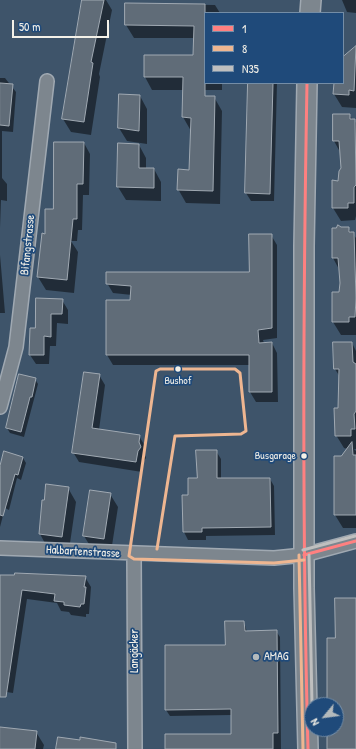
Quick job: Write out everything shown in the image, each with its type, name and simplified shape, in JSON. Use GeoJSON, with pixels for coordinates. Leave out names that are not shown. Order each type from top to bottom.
{"type":"FeatureCollection","features":[{"type":"Feature","properties":{"kind":"main road"},"geometry":{"type":"LineString","coordinates":[[310,12],[311,0]]}},
{"type":"Feature","properties":{"kind":"main road"},"geometry":{"type":"LineString","coordinates":[[307,84],[304,246],[304,555],[308,749]]}},
{"type":"Feature","properties":{"kind":"street","name":"Bifangstrasse"},"geometry":{"type":"LineString","coordinates":[[0,407],[16,347],[47,81]]}},
{"type":"Feature","properties":{"kind":"street","name":"Halbartenstrasse"},"geometry":{"type":"LineString","coordinates":[[0,548],[274,558],[304,555],[356,541]]}},
{"type":"Feature","properties":{"kind":"street","name":"Langäcker"},"geometry":{"type":"LineString","coordinates":[[134,554],[135,749]]}},
{"type":"Feature","properties":{"kind":"building"},"geometry":{"type":"Polygon","coordinates":[[[82,0],[104,0],[91,62],[93,63],[84,122],[62,119],[82,0]]]}},
{"type":"Feature","properties":{"kind":"building"},"geometry":{"type":"Polygon","coordinates":[[[125,3],[205,4],[205,96],[215,96],[213,191],[177,190],[178,169],[189,170],[191,118],[182,117],[183,77],[144,77],[144,55],[193,55],[194,26],[125,25],[125,3]]]}},
{"type":"Feature","properties":{"kind":"building"},"geometry":{"type":"Polygon","coordinates":[[[356,46],[354,91],[349,90],[349,95],[333,94],[334,84],[344,84],[344,56],[356,46]]]}},
{"type":"Feature","properties":{"kind":"building"},"geometry":{"type":"Polygon","coordinates":[[[0,83],[13,84],[9,126],[0,125],[0,83]]]}},
{"type":"Feature","properties":{"kind":"building"},"geometry":{"type":"Polygon","coordinates":[[[248,84],[273,84],[270,194],[245,193],[248,84]]]}},
{"type":"Feature","properties":{"kind":"building"},"geometry":{"type":"Polygon","coordinates":[[[119,94],[140,95],[139,131],[118,128],[119,94]]]}},
{"type":"Feature","properties":{"kind":"building"},"geometry":{"type":"Polygon","coordinates":[[[333,114],[350,114],[350,119],[355,119],[356,185],[354,187],[354,203],[348,203],[348,208],[332,208],[332,180],[338,181],[339,171],[341,168],[339,141],[333,141],[333,114]]]}},
{"type":"Feature","properties":{"kind":"building"},"geometry":{"type":"Polygon","coordinates":[[[54,142],[84,142],[83,184],[77,184],[77,219],[73,219],[67,280],[37,277],[42,233],[45,234],[45,209],[53,209],[54,142]]]}},
{"type":"Feature","properties":{"kind":"building"},"geometry":{"type":"Polygon","coordinates":[[[118,143],[139,144],[139,168],[154,168],[154,188],[117,187],[118,143]]]}},
{"type":"Feature","properties":{"kind":"building"},"geometry":{"type":"Polygon","coordinates":[[[338,225],[341,227],[349,227],[349,232],[354,232],[356,298],[355,317],[349,317],[349,322],[332,322],[332,292],[339,292],[340,283],[338,258],[332,258],[332,228],[336,228],[338,225]]]}},
{"type":"Feature","properties":{"kind":"building"},"geometry":{"type":"Polygon","coordinates":[[[249,234],[272,234],[272,328],[258,330],[259,343],[272,342],[272,392],[249,392],[249,355],[106,355],[106,300],[130,300],[131,286],[106,284],[106,272],[249,272],[249,234]]]}},
{"type":"Feature","properties":{"kind":"building"},"geometry":{"type":"Polygon","coordinates":[[[36,298],[63,299],[62,314],[51,314],[51,337],[44,336],[44,355],[29,355],[30,328],[35,328],[36,298]]]}},
{"type":"Feature","properties":{"kind":"building"},"geometry":{"type":"Polygon","coordinates":[[[333,342],[352,342],[353,362],[356,364],[356,411],[354,414],[355,429],[351,429],[351,436],[335,436],[334,408],[338,408],[339,369],[334,369],[333,342]]]}},
{"type":"Feature","properties":{"kind":"building"},"geometry":{"type":"Polygon","coordinates":[[[84,372],[100,374],[92,428],[140,435],[139,442],[141,447],[138,451],[136,462],[72,453],[84,372]]]}},
{"type":"Feature","properties":{"kind":"building"},"geometry":{"type":"Polygon","coordinates":[[[19,374],[36,378],[32,397],[30,397],[21,432],[6,428],[19,374]]]}},
{"type":"Feature","properties":{"kind":"building"},"geometry":{"type":"Polygon","coordinates":[[[352,442],[353,455],[356,455],[356,515],[334,515],[334,456],[341,456],[352,442]]]}},
{"type":"Feature","properties":{"kind":"building"},"geometry":{"type":"Polygon","coordinates":[[[196,450],[217,450],[217,478],[270,478],[271,527],[202,528],[202,532],[183,532],[182,495],[188,495],[188,478],[197,478],[196,450]]]}},
{"type":"Feature","properties":{"kind":"building"},"geometry":{"type":"Polygon","coordinates":[[[4,451],[23,457],[18,475],[15,474],[3,516],[0,515],[0,466],[4,451]]]}},
{"type":"Feature","properties":{"kind":"building"},"geometry":{"type":"Polygon","coordinates":[[[46,484],[69,487],[62,537],[39,534],[42,500],[44,500],[46,484]]]}},
{"type":"Feature","properties":{"kind":"building"},"geometry":{"type":"Polygon","coordinates":[[[90,490],[111,493],[104,539],[83,536],[90,490]]]}},
{"type":"Feature","properties":{"kind":"building"},"geometry":{"type":"Polygon","coordinates":[[[15,573],[86,576],[84,587],[86,587],[84,604],[81,604],[80,607],[64,605],[64,602],[54,601],[55,594],[22,590],[6,697],[0,697],[0,575],[14,575],[15,573]]]}},
{"type":"Feature","properties":{"kind":"building"},"geometry":{"type":"Polygon","coordinates":[[[335,598],[356,598],[356,749],[327,749],[327,737],[344,737],[344,697],[327,697],[327,638],[335,638],[335,598]]]}},
{"type":"Feature","properties":{"kind":"building"},"geometry":{"type":"Polygon","coordinates":[[[225,621],[244,621],[245,631],[277,630],[278,733],[273,733],[273,749],[165,749],[165,734],[231,734],[231,709],[165,710],[165,645],[225,645],[225,621]]]}},
{"type":"Feature","properties":{"kind":"building"},"geometry":{"type":"Polygon","coordinates":[[[0,727],[37,731],[35,749],[0,749],[0,727]]]}},
{"type":"Feature","properties":{"kind":"building"},"geometry":{"type":"Polygon","coordinates":[[[58,737],[80,740],[80,737],[116,743],[116,749],[56,749],[58,737]]]}},
{"type":"Feature","properties":{"kind":"transit line","name":"1"},"geometry":{"type":"LineString","coordinates":[[307,84],[304,416],[308,749]]}},
{"type":"Feature","properties":{"kind":"transit line","name":"8"},"geometry":{"type":"LineString","coordinates":[[157,549],[175,436],[241,434],[246,431],[240,373],[235,369],[160,369],[156,371],[129,556],[134,559],[274,563],[304,560]]}},
{"type":"Feature","properties":{"kind":"transit line","name":"N35"},"geometry":{"type":"LineString","coordinates":[[303,550],[355,536]]}},
{"type":"Feature","properties":{"kind":"transit line","name":"1"},"geometry":{"type":"LineString","coordinates":[[304,555],[356,541]]}},
{"type":"Feature","properties":{"kind":"transit line","name":"8"},"geometry":{"type":"LineString","coordinates":[[299,555],[303,749]]}},
{"type":"Feature","properties":{"kind":"transit line","name":"N35"},"geometry":{"type":"LineString","coordinates":[[309,555],[312,697]]}},
{"type":"Feature","properties":{"kind":"place","name":"Bushof"},"geometry":{"type":"Point","coordinates":[178,369]}},
{"type":"Feature","properties":{"kind":"place","name":"Busgarage"},"geometry":{"type":"Point","coordinates":[304,456]}},
{"type":"Feature","properties":{"kind":"place","name":"AMAG"},"geometry":{"type":"Point","coordinates":[256,657]}}]}
